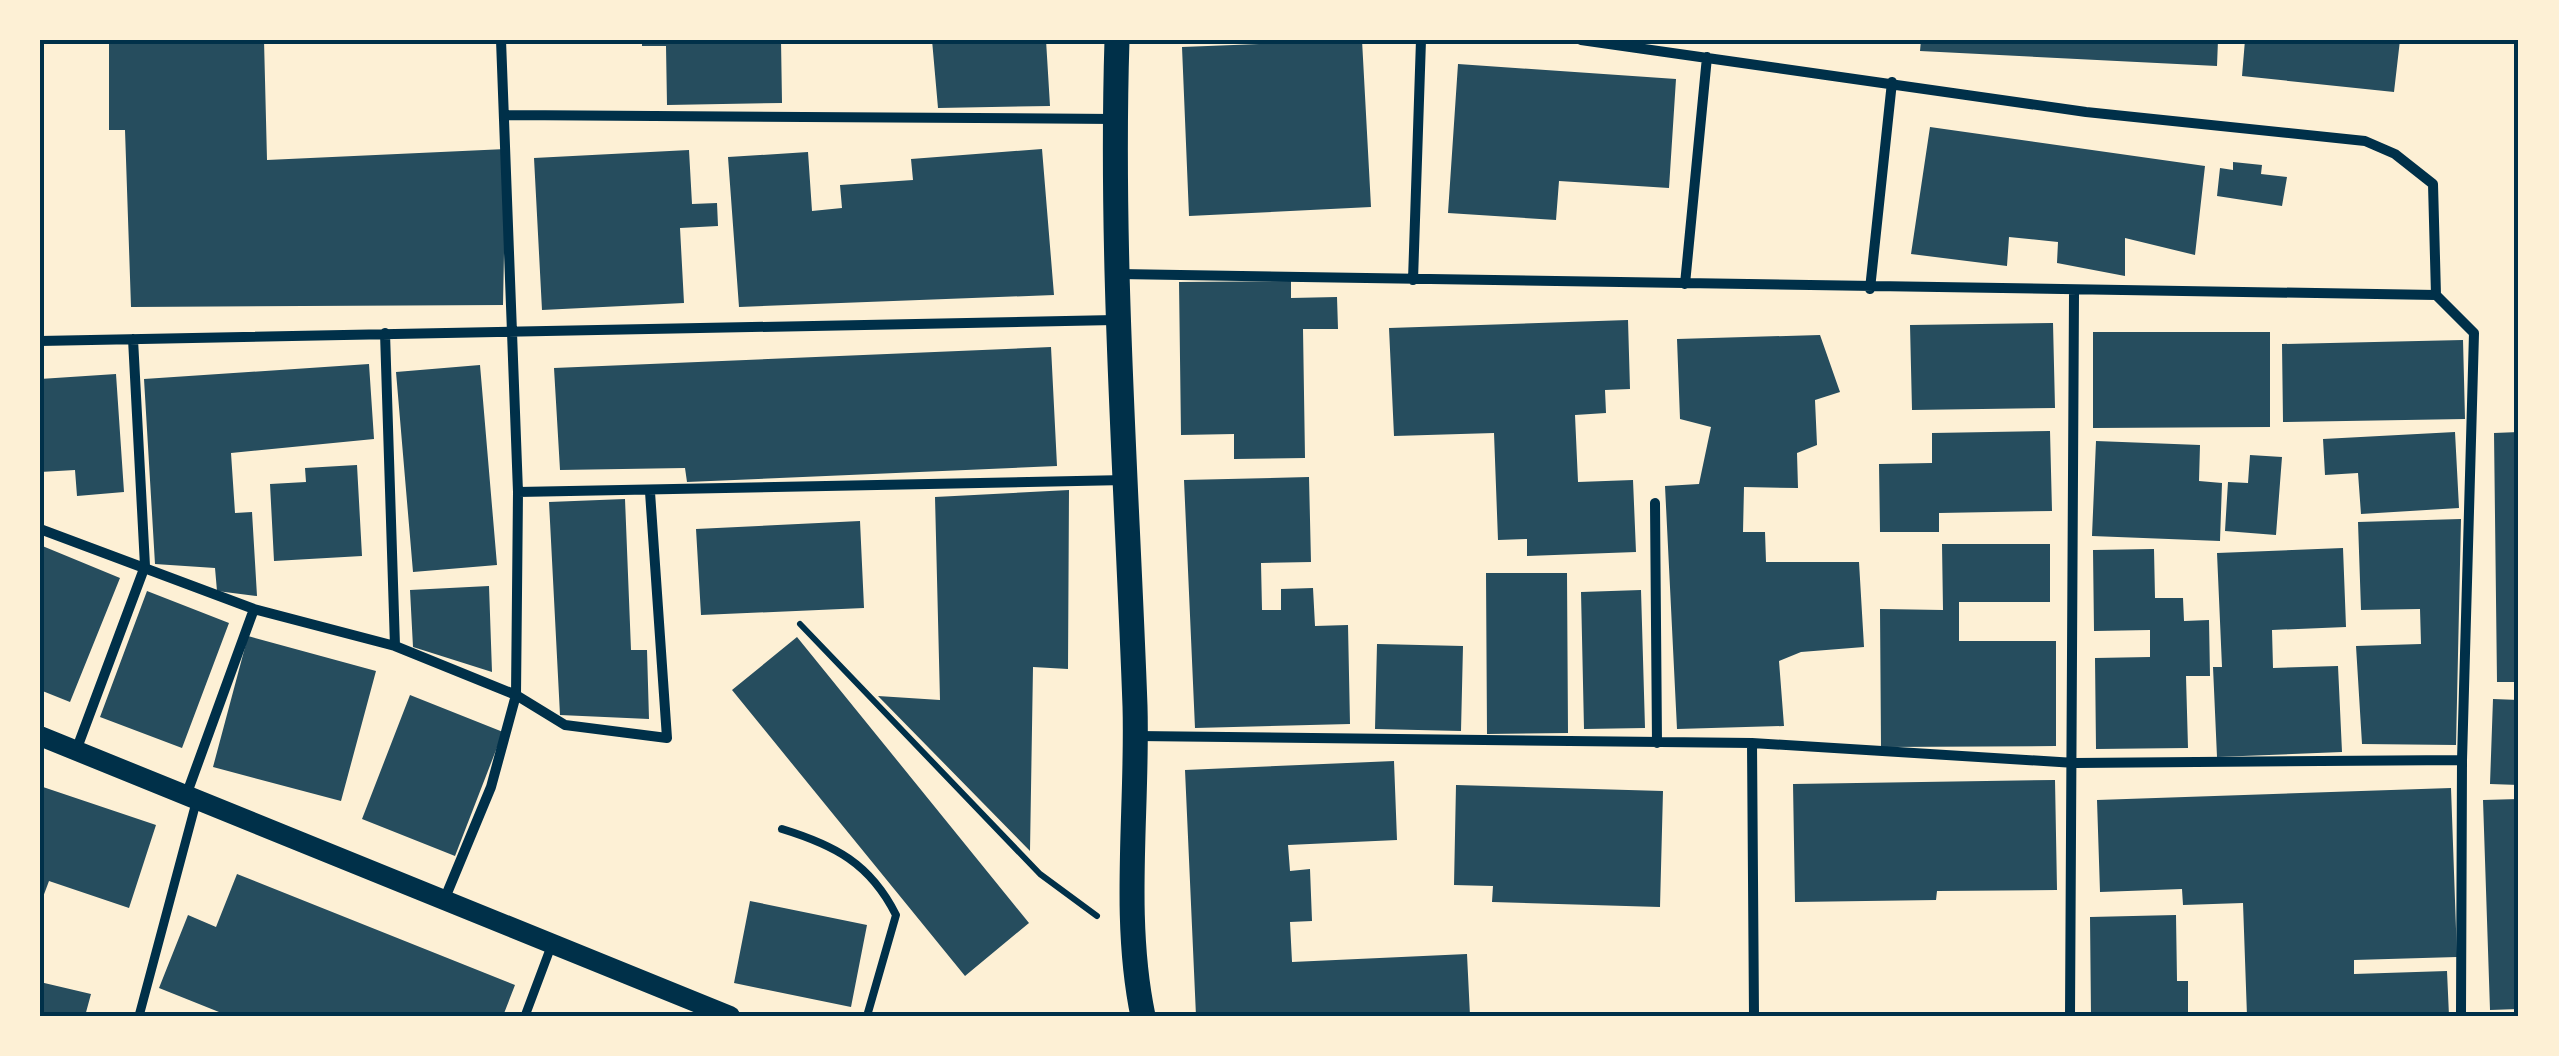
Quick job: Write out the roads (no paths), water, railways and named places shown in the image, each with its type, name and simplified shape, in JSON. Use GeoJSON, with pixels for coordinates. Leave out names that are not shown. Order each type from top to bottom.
{"type":"FeatureCollection","features":[{"type":"Feature","properties":{"kind":"main road"},"geometry":{"type":"LineString","coordinates":[[1117,40],[1114,120],[1118,274],[1136,736],[1134,944],[1143,1016]]}},
{"type":"Feature","properties":{"kind":"main road"},"geometry":{"type":"LineString","coordinates":[[40,736],[730,1016]]}},
{"type":"Feature","properties":{"kind":"main road"},"geometry":{"type":"LineString","coordinates":[[1120,1016],[1137,986]]}},
{"type":"Feature","properties":{"kind":"street"},"geometry":{"type":"LineString","coordinates":[[446,898],[490,787],[516,695],[518,492],[500,40]]}},
{"type":"Feature","properties":{"kind":"street"},"geometry":{"type":"LineString","coordinates":[[1413,280],[1421,40]]}},
{"type":"Feature","properties":{"kind":"street"},"geometry":{"type":"LineString","coordinates":[[1581,40],[2086,112],[2364,141],[2394,154],[2434,184],[2436,296]]}},
{"type":"Feature","properties":{"kind":"street"},"geometry":{"type":"LineString","coordinates":[[1685,284],[1707,57]]}},
{"type":"Feature","properties":{"kind":"street"},"geometry":{"type":"LineString","coordinates":[[1870,289],[1892,82]]}},
{"type":"Feature","properties":{"kind":"street"},"geometry":{"type":"LineString","coordinates":[[504,115],[1114,120]]}},
{"type":"Feature","properties":{"kind":"street"},"geometry":{"type":"LineString","coordinates":[[1118,274],[2074,293],[2436,296],[2474,333],[2462,760],[2460,1016]]}},
{"type":"Feature","properties":{"kind":"street"},"geometry":{"type":"LineString","coordinates":[[2070,1016],[2075,763],[2074,293]]}},
{"type":"Feature","properties":{"kind":"street"},"geometry":{"type":"LineString","coordinates":[[40,342],[1121,320]]}},
{"type":"Feature","properties":{"kind":"street"},"geometry":{"type":"LineString","coordinates":[[385,333],[395,646]]}},
{"type":"Feature","properties":{"kind":"street"},"geometry":{"type":"LineString","coordinates":[[77,748],[145,566],[133,339]]}},
{"type":"Feature","properties":{"kind":"street"},"geometry":{"type":"LineString","coordinates":[[518,492],[1127,480]]}},
{"type":"Feature","properties":{"kind":"street"},"geometry":{"type":"LineString","coordinates":[[40,530],[254,609],[395,646],[516,695],[565,725],[666,738],[650,492]]}},
{"type":"Feature","properties":{"kind":"street"},"geometry":{"type":"LineString","coordinates":[[1655,503],[1657,743]]}},
{"type":"Feature","properties":{"kind":"street"},"geometry":{"type":"LineString","coordinates":[[140,1016],[192,795],[254,609]]}},
{"type":"Feature","properties":{"kind":"street"},"geometry":{"type":"LineString","coordinates":[[1136,736],[1752,742],[2075,763],[2462,760]]}},
{"type":"Feature","properties":{"kind":"street"},"geometry":{"type":"LineString","coordinates":[[1752,742],[1754,1016]]}},
{"type":"Feature","properties":{"kind":"street"},"geometry":{"type":"LineString","coordinates":[[525,1016],[552,944]]}},
{"type":"Feature","properties":{"kind":"lane"},"geometry":{"type":"LineString","coordinates":[[782,829],[833,845],[885,893],[896,914],[867,1016]]}}]}
